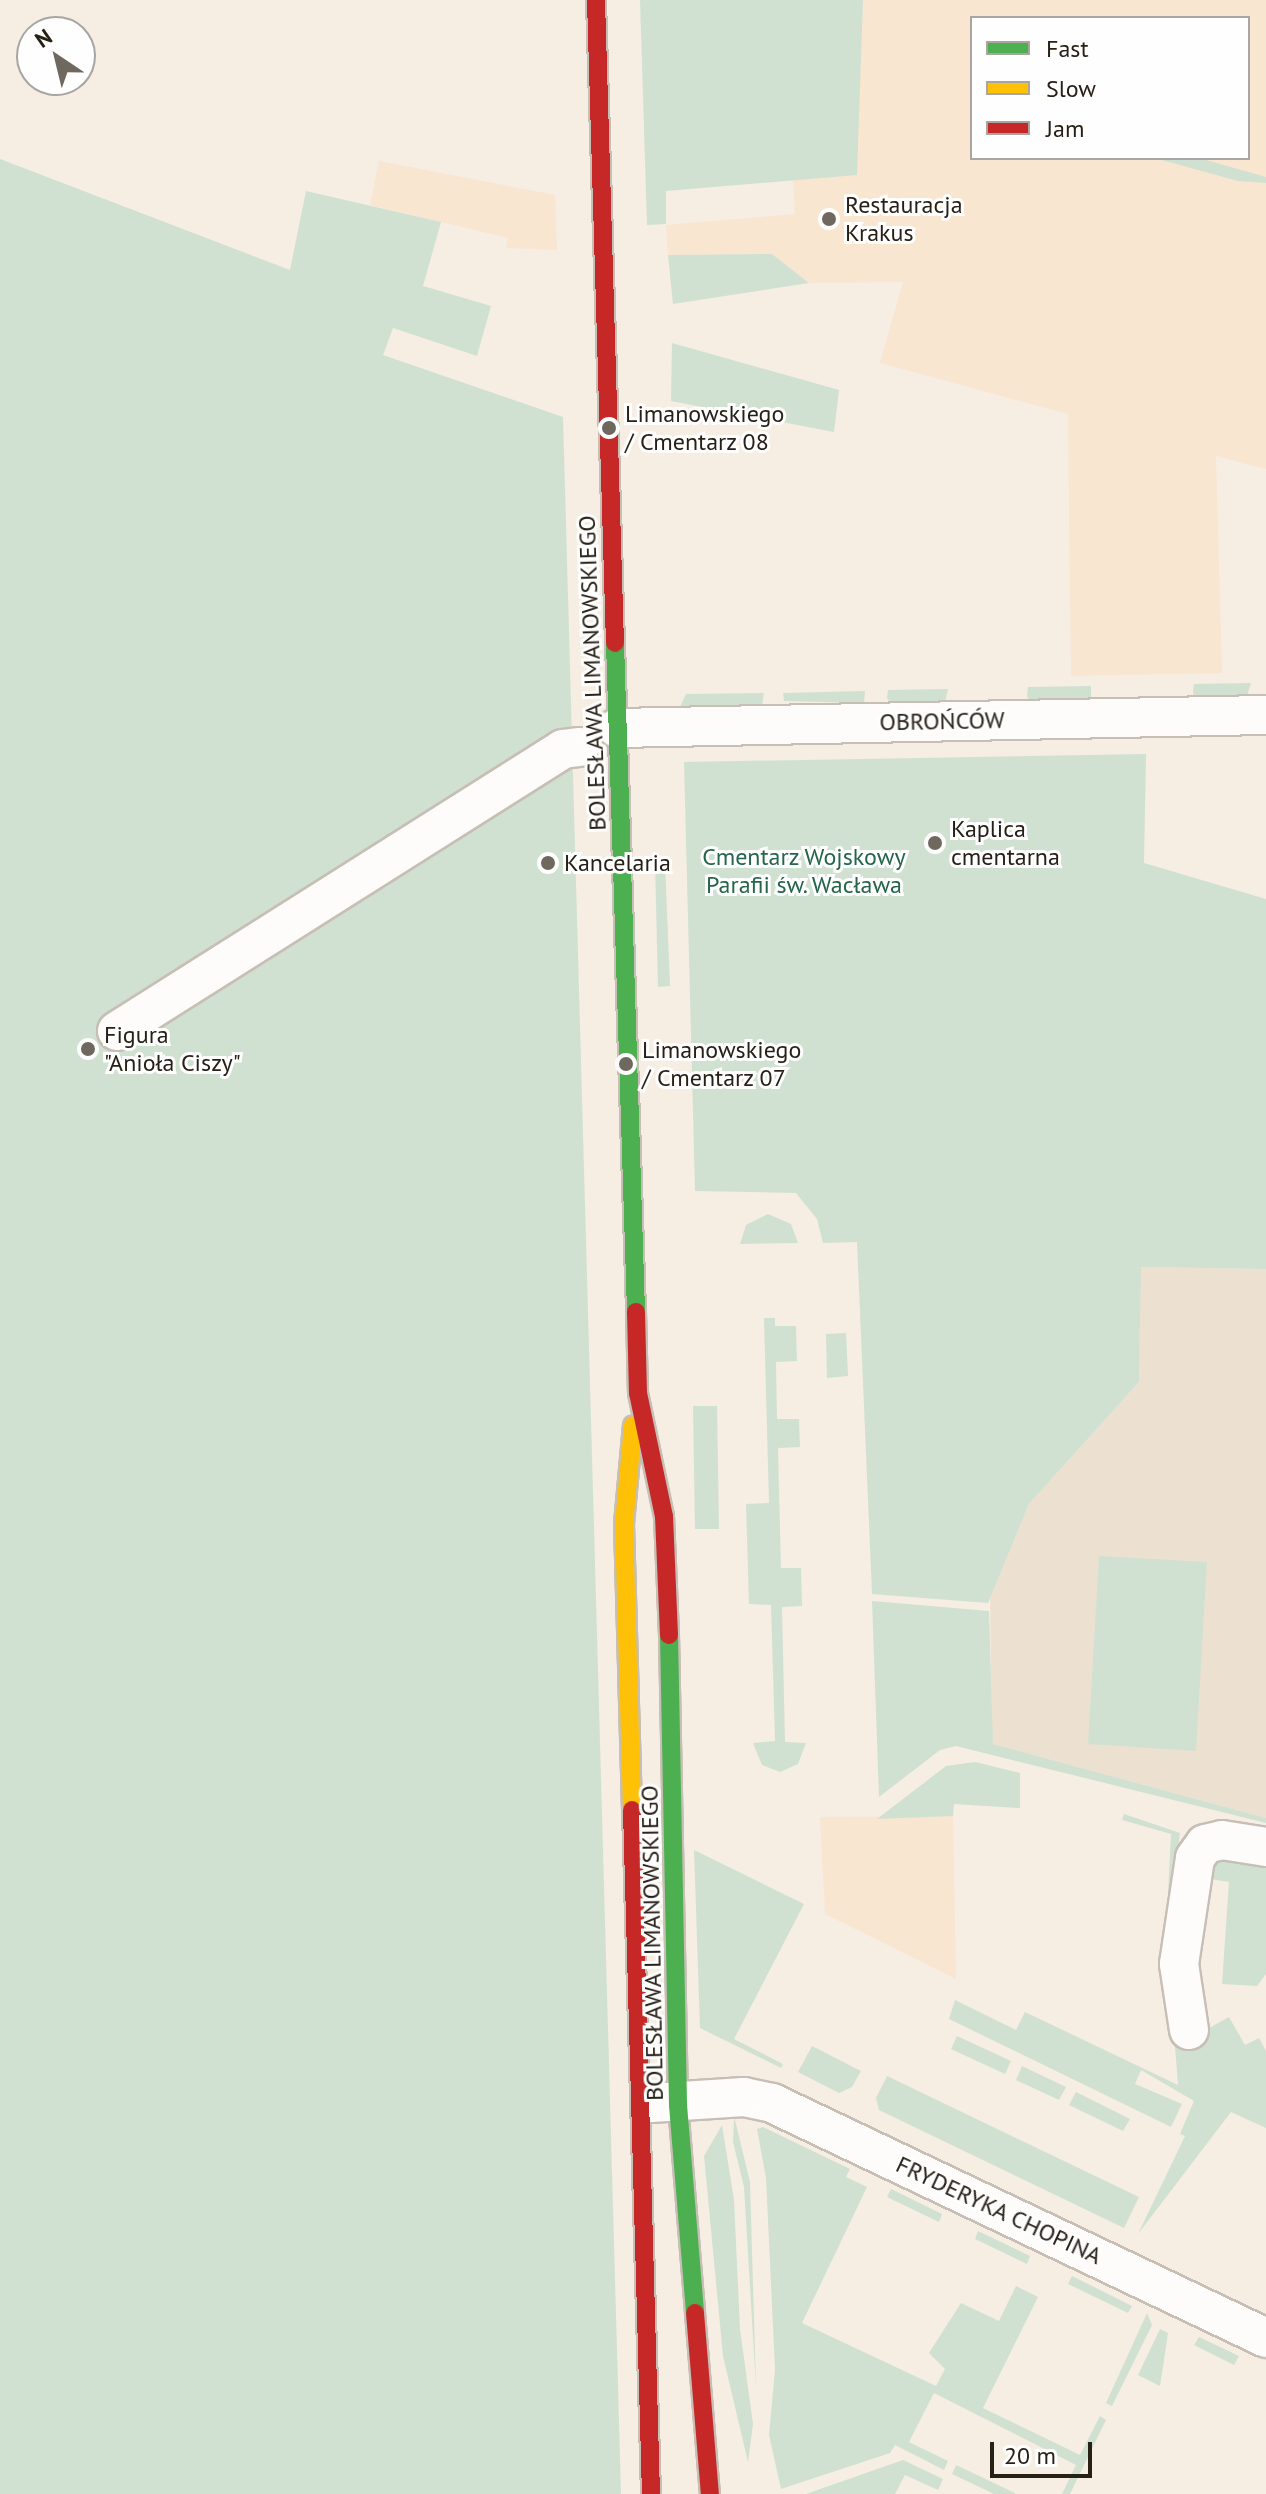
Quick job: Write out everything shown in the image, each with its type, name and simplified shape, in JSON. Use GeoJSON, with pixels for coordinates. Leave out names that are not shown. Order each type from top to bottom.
{"type":"FeatureCollection","features":[{"type":"Feature","properties":{"kind":"street","name":"BOLESŁAWA LIMANOWSKIEGO"},"geometry":{"type":"LineString","coordinates":[[596,0],[638,1393],[624,1511],[651,2494]]}},
{"type":"Feature","properties":{"kind":"street","name":"OBROŃCÓW"},"geometry":{"type":"LineString","coordinates":[[617,728],[1266,715]]}},
{"type":"Feature","properties":{"kind":"street"},"geometry":{"type":"LineString","coordinates":[[117,1031],[563,749],[580,747]]}},
{"type":"Feature","properties":{"kind":"street","name":"BOLESŁAWA LIMANOWSKIEGO"},"geometry":{"type":"LineString","coordinates":[[638,1393],[664,1516],[668,1559],[678,2105],[710,2494]]}},
{"type":"Feature","properties":{"kind":"street"},"geometry":{"type":"LineString","coordinates":[[1189,2030],[1181,1944],[1191,1870],[1205,1844],[1238,1840],[1266,1847]]}},
{"type":"Feature","properties":{"kind":"street"},"geometry":{"type":"LineString","coordinates":[[676,2059],[694,2083],[727,2099]]}},
{"type":"Feature","properties":{"kind":"street"},"geometry":{"type":"LineString","coordinates":[[639,2089],[651,2103],[678,2105],[727,2099]]}},
{"type":"Feature","properties":{"kind":"street","name":"FRYDERYKA CHOPINA"},"geometry":{"type":"LineString","coordinates":[[727,2099],[757,2099],[785,2108],[1266,2338]]}},
{"type":"Feature","properties":{"kind":"shaded area"},"geometry":{"type":"Polygon","coordinates":[[[863,0],[1266,0],[1266,469],[1216,456],[1222,673],[1071,676],[1068,414],[880,363],[903,282],[809,283],[772,254],[668,255],[666,225],[795,214],[793,180],[856,175],[863,0]]]}},
{"type":"Feature","properties":{"kind":"shaded area"},"geometry":{"type":"Polygon","coordinates":[[[379,161],[555,195],[557,250],[506,248],[508,238],[370,205],[379,161]]]}},
{"type":"Feature","properties":{"kind":"shaded area"},"geometry":{"type":"Polygon","coordinates":[[[1140,1267],[1266,1269],[1266,1818],[992,1744],[990,1595],[1029,1504],[1139,1382],[1140,1267]]]}},
{"type":"Feature","properties":{"kind":"shaded area"},"geometry":{"type":"Polygon","coordinates":[[[953,1816],[956,1979],[825,1914],[820,1817],[953,1816]]]}},
{"type":"Feature","properties":{"kind":"green space"},"geometry":{"type":"Polygon","coordinates":[[[640,0],[863,0],[857,175],[666,191],[666,224],[647,225],[640,0]]]}},
{"type":"Feature","properties":{"kind":"green space"},"geometry":{"type":"Polygon","coordinates":[[[0,159],[290,270],[306,191],[441,222],[423,286],[491,306],[477,356],[393,328],[383,355],[563,417],[621,2494],[0,2494],[0,159]]]}},
{"type":"Feature","properties":{"kind":"green space"},"geometry":{"type":"Polygon","coordinates":[[[1162,160],[1206,160],[1266,177],[1266,183],[1238,181],[1162,160]]]}},
{"type":"Feature","properties":{"kind":"green space"},"geometry":{"type":"Polygon","coordinates":[[[772,254],[809,283],[673,304],[668,255],[772,254]]]}},
{"type":"Feature","properties":{"kind":"green space"},"geometry":{"type":"Polygon","coordinates":[[[672,343],[839,390],[834,432],[671,401],[672,343]]]}},
{"type":"Feature","properties":{"kind":"green space"},"geometry":{"type":"Polygon","coordinates":[[[1251,683],[1247,696],[1194,697],[1193,692],[1194,684],[1251,683]]]}},
{"type":"Feature","properties":{"kind":"green space"},"geometry":{"type":"Polygon","coordinates":[[[1091,686],[1091,699],[1029,700],[1027,696],[1028,687],[1091,686]]]}},
{"type":"Feature","properties":{"kind":"green space"},"geometry":{"type":"Polygon","coordinates":[[[948,689],[945,702],[890,702],[887,698],[888,690],[948,689]]]}},
{"type":"Feature","properties":{"kind":"green space"},"geometry":{"type":"Polygon","coordinates":[[[865,691],[864,703],[784,701],[783,693],[865,691]]]}},
{"type":"Feature","properties":{"kind":"green space"},"geometry":{"type":"Polygon","coordinates":[[[764,693],[762,705],[680,707],[686,694],[764,693]]]}},
{"type":"Feature","properties":{"kind":"green space","name":"Cmentarz Wojskowy Parafii św. Wacława"},"geometry":{"type":"Polygon","coordinates":[[[1146,754],[1144,863],[1266,899],[1266,1269],[1141,1267],[1139,1382],[1029,1504],[988,1603],[872,1594],[857,1242],[823,1243],[817,1219],[796,1193],[695,1191],[684,762],[1146,754]]]}},
{"type":"Feature","properties":{"kind":"green space"},"geometry":{"type":"Polygon","coordinates":[[[665,862],[670,986],[658,987],[655,863],[665,862]]]}},
{"type":"Feature","properties":{"kind":"green space"},"geometry":{"type":"Polygon","coordinates":[[[768,1214],[791,1224],[798,1243],[740,1244],[746,1225],[768,1214]]]}},
{"type":"Feature","properties":{"kind":"green space"},"geometry":{"type":"Polygon","coordinates":[[[764,1318],[775,1318],[775,1326],[796,1326],[797,1361],[776,1362],[777,1419],[799,1419],[800,1447],[778,1448],[781,1568],[801,1568],[802,1606],[782,1607],[785,1742],[806,1743],[798,1764],[780,1772],[762,1765],[753,1743],[775,1741],[771,1605],[749,1604],[746,1504],[769,1503],[764,1318]]]}},
{"type":"Feature","properties":{"kind":"green space"},"geometry":{"type":"Polygon","coordinates":[[[846,1333],[848,1376],[827,1378],[826,1334],[846,1333]]]}},
{"type":"Feature","properties":{"kind":"green space"},"geometry":{"type":"Polygon","coordinates":[[[693,1406],[717,1406],[719,1529],[695,1529],[693,1406]]]}},
{"type":"Feature","properties":{"kind":"green space"},"geometry":{"type":"Polygon","coordinates":[[[1099,1556],[1207,1562],[1196,1751],[1088,1744],[1099,1556]]]}},
{"type":"Feature","properties":{"kind":"green space"},"geometry":{"type":"Polygon","coordinates":[[[872,1601],[989,1611],[993,1744],[1266,1818],[1266,1823],[956,1746],[940,1750],[879,1797],[872,1601]]]}},
{"type":"Feature","properties":{"kind":"green space"},"geometry":{"type":"Polygon","coordinates":[[[975,1762],[1020,1773],[1020,1808],[954,1804],[953,1816],[877,1819],[946,1766],[975,1762]]]}},
{"type":"Feature","properties":{"kind":"green space"},"geometry":{"type":"Polygon","coordinates":[[[1124,1814],[1180,1833],[1172,1893],[1168,1893],[1171,1834],[1122,1820],[1124,1814]]]}},
{"type":"Feature","properties":{"kind":"green space"},"geometry":{"type":"Polygon","coordinates":[[[694,1850],[804,1904],[734,2039],[783,2064],[781,2068],[700,2028],[694,1850]]]}},
{"type":"Feature","properties":{"kind":"green space"},"geometry":{"type":"Polygon","coordinates":[[[1209,1858],[1266,1859],[1266,1974],[1257,1986],[1222,1984],[1229,1882],[1204,1878],[1209,1858]]]}},
{"type":"Feature","properties":{"kind":"green space"},"geometry":{"type":"Polygon","coordinates":[[[955,2000],[1016,2030],[1025,2012],[1178,2085],[1175,2047],[1229,2017],[1245,2045],[1259,2038],[1266,2051],[1266,2128],[1231,2112],[1138,2234],[1185,2136],[1180,2134],[1194,2101],[1141,2070],[1135,2084],[1182,2104],[1171,2127],[949,2019],[955,2000]]]}},
{"type":"Feature","properties":{"kind":"green space"},"geometry":{"type":"Polygon","coordinates":[[[957,2036],[1011,2061],[1005,2074],[951,2049],[957,2036]]]}},
{"type":"Feature","properties":{"kind":"green space"},"geometry":{"type":"Polygon","coordinates":[[[812,2046],[861,2071],[852,2087],[839,2093],[798,2072],[812,2046]]]}},
{"type":"Feature","properties":{"kind":"green space"},"geometry":{"type":"Polygon","coordinates":[[[1022,2066],[1066,2087],[1059,2100],[1016,2080],[1022,2066]]]}},
{"type":"Feature","properties":{"kind":"green space"},"geometry":{"type":"Polygon","coordinates":[[[887,2076],[1139,2197],[1124,2228],[879,2110],[876,2098],[887,2076]]]}},
{"type":"Feature","properties":{"kind":"green space"},"geometry":{"type":"Polygon","coordinates":[[[1076,2092],[1130,2119],[1123,2131],[1069,2105],[1076,2092]]]}},
{"type":"Feature","properties":{"kind":"green space"},"geometry":{"type":"Polygon","coordinates":[[[734,2116],[750,2182],[756,2387],[744,2187],[733,2142],[734,2116]]]}},
{"type":"Feature","properties":{"kind":"green space"},"geometry":{"type":"Polygon","coordinates":[[[722,2125],[734,2200],[740,2329],[753,2424],[748,2462],[723,2356],[704,2156],[722,2125]]]}},
{"type":"Feature","properties":{"kind":"green space"},"geometry":{"type":"Polygon","coordinates":[[[763,2127],[850,2169],[846,2177],[867,2187],[802,2323],[936,2386],[945,2369],[929,2353],[961,2303],[999,2321],[1016,2286],[1038,2297],[983,2408],[1080,2455],[1100,2416],[1106,2420],[1070,2494],[1062,2494],[1076,2465],[934,2393],[909,2442],[948,2461],[944,2470],[895,2445],[890,2453],[781,2489],[769,2435],[775,2369],[766,2178],[757,2129],[763,2127]]]}},
{"type":"Feature","properties":{"kind":"green space"},"geometry":{"type":"Polygon","coordinates":[[[891,2189],[942,2214],[939,2222],[887,2197],[891,2189]]]}},
{"type":"Feature","properties":{"kind":"green space"},"geometry":{"type":"Polygon","coordinates":[[[978,2231],[1030,2256],[1027,2264],[975,2239],[978,2231]]]}},
{"type":"Feature","properties":{"kind":"green space"},"geometry":{"type":"Polygon","coordinates":[[[1072,2276],[1132,2306],[1128,2313],[1068,2284],[1072,2276]]]}},
{"type":"Feature","properties":{"kind":"green space"},"geometry":{"type":"Polygon","coordinates":[[[1147,2313],[1152,2325],[1112,2406],[1106,2403],[1147,2313]]]}},
{"type":"Feature","properties":{"kind":"green space"},"geometry":{"type":"Polygon","coordinates":[[[1160,2329],[1168,2333],[1160,2386],[1138,2375],[1160,2329]]]}},
{"type":"Feature","properties":{"kind":"green space"},"geometry":{"type":"Polygon","coordinates":[[[1199,2337],[1239,2356],[1234,2365],[1194,2345],[1199,2337]]]}},
{"type":"Feature","properties":{"kind":"green space"},"geometry":{"type":"Polygon","coordinates":[[[903,2460],[943,2479],[938,2490],[905,2475],[895,2494],[806,2494],[903,2460]]]}},
{"type":"Feature","properties":{"kind":"green space"},"geometry":{"type":"Polygon","coordinates":[[[956,2465],[1015,2494],[994,2494],[952,2474],[956,2465]]]}},
{"type":"Feature","properties":{"kind":"traffic: fast"},"geometry":{"type":"LineString","coordinates":[[615,643],[636,1312]]}},
{"type":"Feature","properties":{"kind":"traffic: fast"},"geometry":{"type":"LineString","coordinates":[[669,1635],[678,2105],[695,2313]]}},
{"type":"Feature","properties":{"kind":"traffic: slow"},"geometry":{"type":"LineString","coordinates":[[632,1810],[624,1524],[633,1425]]}},
{"type":"Feature","properties":{"kind":"traffic: jam"},"geometry":{"type":"LineString","coordinates":[[596,0],[615,643]]}},
{"type":"Feature","properties":{"kind":"traffic: jam"},"geometry":{"type":"LineString","coordinates":[[636,1312],[638,1393],[664,1516],[669,1635]]}},
{"type":"Feature","properties":{"kind":"traffic: jam"},"geometry":{"type":"LineString","coordinates":[[632,1810],[651,2494]]}},
{"type":"Feature","properties":{"kind":"traffic: jam"},"geometry":{"type":"LineString","coordinates":[[695,2313],[710,2494]]}},
{"type":"Feature","properties":{"kind":"place","name":"Restauracja Krakus"},"geometry":{"type":"Point","coordinates":[829,219]}},
{"type":"Feature","properties":{"kind":"place","name":"Limanowskiego / Cmentarz 08"},"geometry":{"type":"Point","coordinates":[609,428]}},
{"type":"Feature","properties":{"kind":"place","name":"Kaplica cmentarna"},"geometry":{"type":"Point","coordinates":[935,843]}},
{"type":"Feature","properties":{"kind":"place","name":"Kancelaria"},"geometry":{"type":"Point","coordinates":[548,863]}},
{"type":"Feature","properties":{"kind":"place","name":"Figura \"Anioła Ciszy\""},"geometry":{"type":"Point","coordinates":[88,1049]}},
{"type":"Feature","properties":{"kind":"place","name":"Limanowskiego / Cmentarz 07"},"geometry":{"type":"Point","coordinates":[626,1064]}}]}
